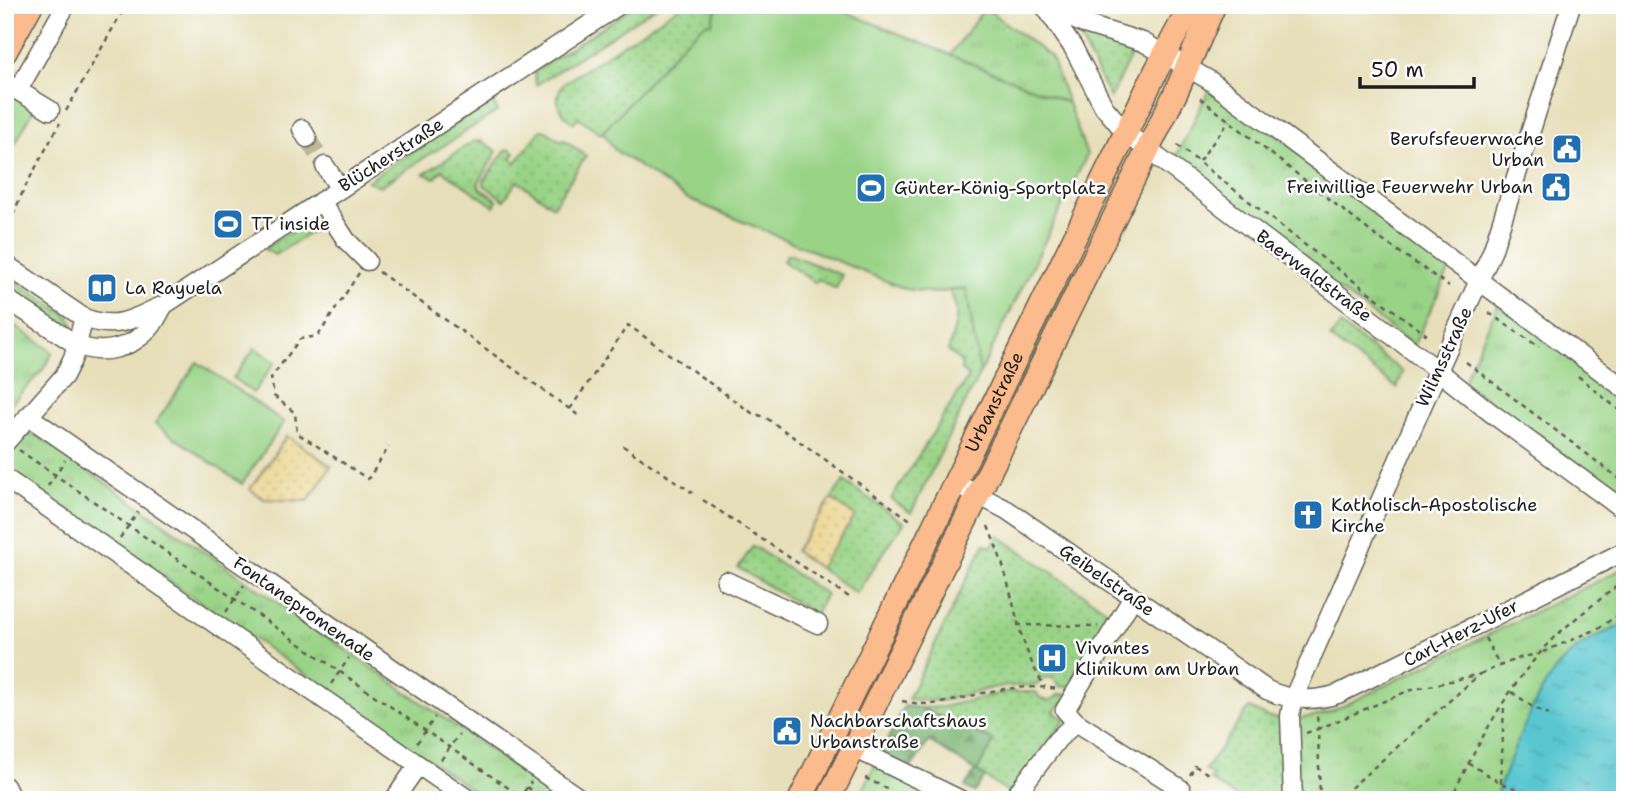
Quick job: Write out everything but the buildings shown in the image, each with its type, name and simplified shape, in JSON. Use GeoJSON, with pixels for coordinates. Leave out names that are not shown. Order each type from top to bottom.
{"type":"FeatureCollection","features":[{"type":"Feature","properties":{"kind":"main road"},"geometry":{"type":"LineString","coordinates":[[5,51],[31,5]]}},
{"type":"Feature","properties":{"kind":"main road","name":"Urbanstraße"},"geometry":{"type":"LineString","coordinates":[[800,800],[1191,5]]}},
{"type":"Feature","properties":{"kind":"main road","name":"Urbanstraße"},"geometry":{"type":"LineString","coordinates":[[828,800],[1147,151],[1214,5]]}},
{"type":"Feature","properties":{"kind":"street"},"geometry":{"type":"LineString","coordinates":[[50,110],[11,86],[66,5]]}},
{"type":"Feature","properties":{"kind":"street","name":"Blücherstraße"},"geometry":{"type":"LineString","coordinates":[[84,318],[98,323],[120,324],[164,305],[619,5]]}},
{"type":"Feature","properties":{"kind":"street","name":"Baerwaldstraße"},"geometry":{"type":"LineString","coordinates":[[1625,389],[1187,66],[1143,42],[1084,24],[1044,5],[1074,49],[1104,107],[1126,133],[1490,412],[1625,510]]}},
{"type":"Feature","properties":{"kind":"street","name":"Wilmsstraße"},"geometry":{"type":"LineString","coordinates":[[1293,699],[1492,252],[1571,5]]}},
{"type":"Feature","properties":{"kind":"street"},"geometry":{"type":"LineString","coordinates":[[325,166],[340,189]]}},
{"type":"Feature","properties":{"kind":"street"},"geometry":{"type":"LineString","coordinates":[[321,201],[346,240],[367,261]]}},
{"type":"Feature","properties":{"kind":"street"},"geometry":{"type":"LineString","coordinates":[[1068,253],[1091,264]]}},
{"type":"Feature","properties":{"kind":"street"},"geometry":{"type":"LineString","coordinates":[[5,264],[84,318],[77,345],[64,376],[28,416],[12,447]]}},
{"type":"Feature","properties":{"kind":"street"},"geometry":{"type":"LineString","coordinates":[[5,298],[77,345]]}},
{"type":"Feature","properties":{"kind":"street","name":"Blücherstraße"},"geometry":{"type":"LineString","coordinates":[[77,345],[100,351],[125,346],[150,328],[164,305]]}},
{"type":"Feature","properties":{"kind":"street","name":"Fontanepromenade"},"geometry":{"type":"LineString","coordinates":[[28,416],[582,800]]}},
{"type":"Feature","properties":{"kind":"street"},"geometry":{"type":"LineString","coordinates":[[5,478],[416,757],[469,800]]}},
{"type":"Feature","properties":{"kind":"street","name":"Geibelstraße"},"geometry":{"type":"LineString","coordinates":[[955,483],[1007,510],[1267,690],[1293,699]]}},
{"type":"Feature","properties":{"kind":"street"},"geometry":{"type":"LineString","coordinates":[[924,547],[947,558]]}},
{"type":"Feature","properties":{"kind":"street","name":"Carl-Herz-Ufer"},"geometry":{"type":"LineString","coordinates":[[1293,699],[1317,700],[1338,694],[1625,551]]}},
{"type":"Feature","properties":{"kind":"street"},"geometry":{"type":"LineString","coordinates":[[726,581],[818,624]]}},
{"type":"Feature","properties":{"kind":"street"},"geometry":{"type":"LineString","coordinates":[[1132,599],[1065,710],[1076,722],[1181,789]]}},
{"type":"Feature","properties":{"kind":"street"},"geometry":{"type":"LineString","coordinates":[[1293,699],[1290,716],[1293,800]]}},
{"type":"Feature","properties":{"kind":"street"},"geometry":{"type":"LineString","coordinates":[[1012,800],[1056,740],[1076,722]]}},
{"type":"Feature","properties":{"kind":"street"},"geometry":{"type":"LineString","coordinates":[[854,748],[961,800]]}},
{"type":"Feature","properties":{"kind":"street"},"geometry":{"type":"LineString","coordinates":[[394,800],[416,757]]}},
{"type":"Feature","properties":{"kind":"street"},"geometry":{"type":"LineString","coordinates":[[5,786],[12,800]]}},
{"type":"Feature","properties":{"kind":"path"},"geometry":{"type":"LineString","coordinates":[[1200,98],[1376,236],[1449,286]]}},
{"type":"Feature","properties":{"kind":"path"},"geometry":{"type":"LineString","coordinates":[[1199,161],[1230,120]]}},
{"type":"Feature","properties":{"kind":"path"},"geometry":{"type":"LineString","coordinates":[[1177,145],[1309,248],[1427,335]]}},
{"type":"Feature","properties":{"kind":"path"},"geometry":{"type":"LineString","coordinates":[[389,447],[368,479],[298,433],[295,413],[274,396],[271,379],[300,339],[318,336],[367,261],[582,418]]}},
{"type":"Feature","properties":{"kind":"path"},"geometry":{"type":"LineString","coordinates":[[1489,313],[1542,349]]}},
{"type":"Feature","properties":{"kind":"path"},"geometry":{"type":"LineString","coordinates":[[570,409],[628,325],[912,521]]}},
{"type":"Feature","properties":{"kind":"path"},"geometry":{"type":"LineString","coordinates":[[1466,362],[1625,483]]}},
{"type":"Feature","properties":{"kind":"path"},"geometry":{"type":"LineString","coordinates":[[1572,371],[1625,415]]}},
{"type":"Feature","properties":{"kind":"path"},"geometry":{"type":"LineString","coordinates":[[623,446],[693,493]]}},
{"type":"Feature","properties":{"kind":"path"},"geometry":{"type":"LineString","coordinates":[[12,447],[519,798],[533,779]]}},
{"type":"Feature","properties":{"kind":"path"},"geometry":{"type":"LineString","coordinates":[[43,493],[67,457]]}},
{"type":"Feature","properties":{"kind":"path"},"geometry":{"type":"LineString","coordinates":[[703,500],[852,599]]}},
{"type":"Feature","properties":{"kind":"path"},"geometry":{"type":"LineString","coordinates":[[116,544],[141,508]]}},
{"type":"Feature","properties":{"kind":"path"},"geometry":{"type":"LineString","coordinates":[[988,526],[1005,572],[1017,625],[1031,664],[1045,687]]}},
{"type":"Feature","properties":{"kind":"path"},"geometry":{"type":"LineString","coordinates":[[1450,800],[1468,763],[1539,654],[1560,632],[1625,577]]}},
{"type":"Feature","properties":{"kind":"path"},"geometry":{"type":"LineString","coordinates":[[222,617],[247,582]]}},
{"type":"Feature","properties":{"kind":"path"},"geometry":{"type":"LineString","coordinates":[[1291,738],[1409,691],[1480,674],[1539,654],[1595,630],[1625,611]]}},
{"type":"Feature","properties":{"kind":"path"},"geometry":{"type":"LineString","coordinates":[[1017,625],[1115,626]]}},
{"type":"Feature","properties":{"kind":"path"},"geometry":{"type":"LineString","coordinates":[[1489,648],[1500,666]]}},
{"type":"Feature","properties":{"kind":"path"},"geometry":{"type":"LineString","coordinates":[[327,690],[352,654]]}},
{"type":"Feature","properties":{"kind":"path"},"geometry":{"type":"LineString","coordinates":[[1337,800],[1480,674]]}},
{"type":"Feature","properties":{"kind":"path"},"geometry":{"type":"LineString","coordinates":[[902,701],[934,706],[997,690],[1045,687],[1078,692]]}},
{"type":"Feature","properties":{"kind":"path"},"geometry":{"type":"LineString","coordinates":[[1512,692],[1534,708],[1549,714]]}},
{"type":"Feature","properties":{"kind":"path"},"geometry":{"type":"LineString","coordinates":[[1501,783],[1504,704]]}},
{"type":"Feature","properties":{"kind":"path"},"geometry":{"type":"LineString","coordinates":[[416,757],[425,731],[437,713]]}},
{"type":"Feature","properties":{"kind":"path"},"geometry":{"type":"LineString","coordinates":[[1317,714],[1320,800]]}},
{"type":"Feature","properties":{"kind":"path"},"geometry":{"type":"LineString","coordinates":[[438,766],[462,730]]}},
{"type":"Feature","properties":{"kind":"path"},"geometry":{"type":"LineString","coordinates":[[1468,763],[1501,783],[1524,792]]}},
{"type":"Feature","properties":{"kind":"path"},"geometry":{"type":"LineString","coordinates":[[1181,789],[1195,766],[1210,775]]}},
{"type":"Feature","properties":{"kind":"path"},"geometry":{"type":"LineString","coordinates":[[865,778],[886,789],[883,794]]}},
{"type":"Feature","properties":{"kind":"path"},"geometry":{"type":"LineString","coordinates":[[527,788],[545,800]]}},
{"type":"Feature","properties":{"kind":"green space"},"geometry":{"type":"Polygon","coordinates":[[[636,5],[659,5],[536,85],[534,72],[636,5]]]}},
{"type":"Feature","properties":{"kind":"green space"},"geometry":{"type":"Polygon","coordinates":[[[682,5],[718,5],[711,24],[683,43],[601,134],[578,117],[573,123],[568,119],[558,100],[563,84],[682,5]]]}},
{"type":"Feature","properties":{"kind":"green space","name":"Günter-König-Sportplatz"},"geometry":{"type":"Polygon","coordinates":[[[718,5],[829,5],[1068,103],[1087,155],[980,373],[966,288],[934,293],[905,289],[688,199],[615,150],[603,132],[683,43],[706,23],[711,24],[718,5]]]}},
{"type":"Feature","properties":{"kind":"green space"},"geometry":{"type":"Polygon","coordinates":[[[985,8],[1051,57],[1068,103],[950,55],[985,8]]]}},
{"type":"Feature","properties":{"kind":"green space"},"geometry":{"type":"Polygon","coordinates":[[[1086,33],[1135,47],[1110,98],[1081,40],[1086,33]]]}},
{"type":"Feature","properties":{"kind":"green space"},"geometry":{"type":"Polygon","coordinates":[[[1211,86],[1451,266],[1414,346],[1172,165],[1211,86]]]}},
{"type":"Feature","properties":{"kind":"green space"},"geometry":{"type":"Polygon","coordinates":[[[5,92],[34,109],[5,162],[5,92]]]}},
{"type":"Feature","properties":{"kind":"green space"},"geometry":{"type":"Polygon","coordinates":[[[491,100],[498,111],[380,186],[367,181],[491,100]]]}},
{"type":"Feature","properties":{"kind":"green space"},"geometry":{"type":"Polygon","coordinates":[[[541,130],[561,141],[563,139],[586,156],[553,206],[517,181],[504,200],[484,185],[484,180],[505,151],[509,149],[515,153],[511,159],[516,162],[541,130]]]}},
{"type":"Feature","properties":{"kind":"green space"},"geometry":{"type":"Polygon","coordinates":[[[474,141],[482,141],[497,151],[478,184],[497,200],[494,206],[442,170],[435,178],[424,174],[474,141]]]}},
{"type":"Feature","properties":{"kind":"green space"},"geometry":{"type":"Polygon","coordinates":[[[1076,177],[911,513],[891,499],[969,376],[961,370],[962,363],[948,351],[955,328],[956,313],[956,306],[949,291],[961,289],[1076,177]]]}},
{"type":"Feature","properties":{"kind":"green space"},"geometry":{"type":"Polygon","coordinates":[[[307,220],[314,230],[275,255],[264,249],[307,220]]]}},
{"type":"Feature","properties":{"kind":"green space"},"geometry":{"type":"Polygon","coordinates":[[[788,254],[842,275],[836,289],[818,279],[815,283],[783,261],[788,254]]]}},
{"type":"Feature","properties":{"kind":"green space"},"geometry":{"type":"Polygon","coordinates":[[[1069,269],[1077,273],[983,464],[981,462],[1008,406],[1015,379],[1069,269]]]}},
{"type":"Feature","properties":{"kind":"green space"},"geometry":{"type":"Polygon","coordinates":[[[12,279],[69,317],[73,332],[9,291],[12,279]]]}},
{"type":"Feature","properties":{"kind":"green space"},"geometry":{"type":"Polygon","coordinates":[[[1499,302],[1625,396],[1625,498],[1611,491],[1463,382],[1499,302]]]}},
{"type":"Feature","properties":{"kind":"green space"},"geometry":{"type":"Polygon","coordinates":[[[6,320],[52,354],[42,371],[5,410],[6,320]]]}},
{"type":"Feature","properties":{"kind":"green space"},"geometry":{"type":"Polygon","coordinates":[[[1340,325],[1403,372],[1397,388],[1330,338],[1340,325]]]}},
{"type":"Feature","properties":{"kind":"green space"},"geometry":{"type":"Polygon","coordinates":[[[255,348],[275,362],[253,393],[233,378],[255,348]]]}},
{"type":"Feature","properties":{"kind":"green space"},"geometry":{"type":"Polygon","coordinates":[[[197,362],[284,422],[242,484],[155,424],[197,362]]]}},
{"type":"Feature","properties":{"kind":"green space"},"geometry":{"type":"Polygon","coordinates":[[[21,436],[38,436],[562,800],[487,800],[13,473],[6,465],[6,453],[21,436]]]}},
{"type":"Feature","properties":{"kind":"green space"},"geometry":{"type":"Polygon","coordinates":[[[844,481],[904,523],[856,593],[819,568],[855,516],[831,499],[844,481]]]}},
{"type":"Feature","properties":{"kind":"green space"},"geometry":{"type":"Polygon","coordinates":[[[999,536],[1115,616],[1071,686],[1060,687],[1054,679],[1047,678],[1037,685],[996,687],[941,701],[908,699],[984,544],[991,547],[999,536]]]}},
{"type":"Feature","properties":{"kind":"green space"},"geometry":{"type":"Polygon","coordinates":[[[753,546],[826,594],[815,614],[738,568],[753,546]]]}},
{"type":"Feature","properties":{"kind":"green space"},"geometry":{"type":"Polygon","coordinates":[[[925,562],[935,566],[822,800],[809,800],[925,562]]]}},
{"type":"Feature","properties":{"kind":"green space"},"geometry":{"type":"Polygon","coordinates":[[[1620,570],[1625,576],[1625,625],[1539,695],[1494,800],[1297,800],[1295,719],[1320,715],[1341,707],[1620,570]]]}},
{"type":"Feature","properties":{"kind":"green space"},"geometry":{"type":"Polygon","coordinates":[[[1006,692],[1036,692],[1040,698],[1048,701],[1059,694],[1071,695],[1053,712],[1066,719],[1011,794],[977,772],[993,741],[921,708],[943,707],[1006,692]]]}},
{"type":"Feature","properties":{"kind":"green space"},"geometry":{"type":"Polygon","coordinates":[[[904,706],[921,708],[994,741],[977,772],[985,777],[974,792],[965,787],[975,771],[929,741],[911,768],[881,754],[904,706]]]}},
{"type":"Feature","properties":{"kind":"green space"},"geometry":{"type":"Polygon","coordinates":[[[1249,708],[1268,717],[1287,719],[1288,800],[1241,800],[1210,780],[1213,775],[1205,770],[1249,708]]]}},
{"type":"Feature","properties":{"kind":"green space"},"geometry":{"type":"Polygon","coordinates":[[[875,765],[948,800],[858,800],[875,765]]]}},
{"type":"Feature","properties":{"kind":"sand"},"geometry":{"type":"Polygon","coordinates":[[[287,436],[331,466],[308,501],[264,499],[250,489],[287,436]]]}},
{"type":"Feature","properties":{"kind":"sand"},"geometry":{"type":"Polygon","coordinates":[[[831,499],[855,516],[819,568],[795,551],[831,499]]]}},
{"type":"Feature","properties":{"kind":"water"},"geometry":{"type":"Polygon","coordinates":[[[1625,624],[1625,800],[1494,800],[1524,726],[1553,673],[1585,643],[1625,624]]]}},
{"type":"Feature","properties":{"kind":"tunnel"},"geometry":{"type":"LineString","coordinates":[[307,138],[325,166]]}},
{"type":"Feature","properties":{"kind":"place","name":"Berufsfeuerwache Urban"},"geometry":{"type":"Point","coordinates":[1567,149]}},
{"type":"Feature","properties":{"kind":"place","name":"Freiwillige Feuerwehr Urban"},"geometry":{"type":"Point","coordinates":[1556,187]}},
{"type":"Feature","properties":{"kind":"place","name":"Günter-König-Sportplatz"},"geometry":{"type":"Point","coordinates":[871,188]}},
{"type":"Feature","properties":{"kind":"place","name":"TT inside"},"geometry":{"type":"Point","coordinates":[228,224]}},
{"type":"Feature","properties":{"kind":"place","name":"La Rayuela"},"geometry":{"type":"Point","coordinates":[102,288]}},
{"type":"Feature","properties":{"kind":"place","name":"Katholisch-Apostolische Kirche"},"geometry":{"type":"Point","coordinates":[1308,515]}},
{"type":"Feature","properties":{"kind":"place","name":"Vivantes Klinikum am Urban"},"geometry":{"type":"Point","coordinates":[1052,658]}},
{"type":"Feature","properties":{"kind":"place","name":"Nachbarschaftshaus Urbanstraße"},"geometry":{"type":"Point","coordinates":[787,731]}}]}
